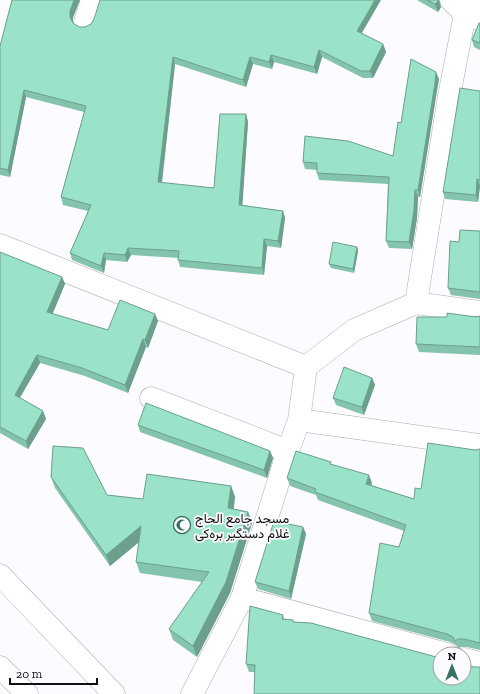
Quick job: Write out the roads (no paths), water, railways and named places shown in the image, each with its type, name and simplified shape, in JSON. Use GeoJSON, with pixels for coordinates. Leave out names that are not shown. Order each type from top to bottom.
{"type":"FeatureCollection","features":[{"type":"Feature","properties":{"kind":"main road"},"geometry":{"type":"LineString","coordinates":[[85,22],[92,0]]}},
{"type":"Feature","properties":{"kind":"main road"},"geometry":{"type":"LineString","coordinates":[[416,303],[449,96],[468,8]]}},
{"type":"Feature","properties":{"kind":"main road"},"geometry":{"type":"LineString","coordinates":[[0,245],[306,367]]}},
{"type":"Feature","properties":{"kind":"main road"},"geometry":{"type":"LineString","coordinates":[[192,694],[242,598],[299,420],[306,367],[354,330],[416,303],[480,312]]}},
{"type":"Feature","properties":{"kind":"main road"},"geometry":{"type":"LineString","coordinates":[[151,398],[288,451]]}},
{"type":"Feature","properties":{"kind":"main road"},"geometry":{"type":"LineString","coordinates":[[299,420],[480,445]]}},
{"type":"Feature","properties":{"kind":"main road"},"geometry":{"type":"LineString","coordinates":[[0,576],[114,694]]}},
{"type":"Feature","properties":{"kind":"main road"},"geometry":{"type":"LineString","coordinates":[[242,598],[432,650]]}},
{"type":"Feature","properties":{"kind":"main road"},"geometry":{"type":"LineString","coordinates":[[0,667],[27,694]]}},
{"type":"Feature","properties":{"kind":"place","name":"مسجد جامع الحاج غلام دستگیر بره‌کی"},"geometry":{"type":"Point","coordinates":[182,525]}}]}
